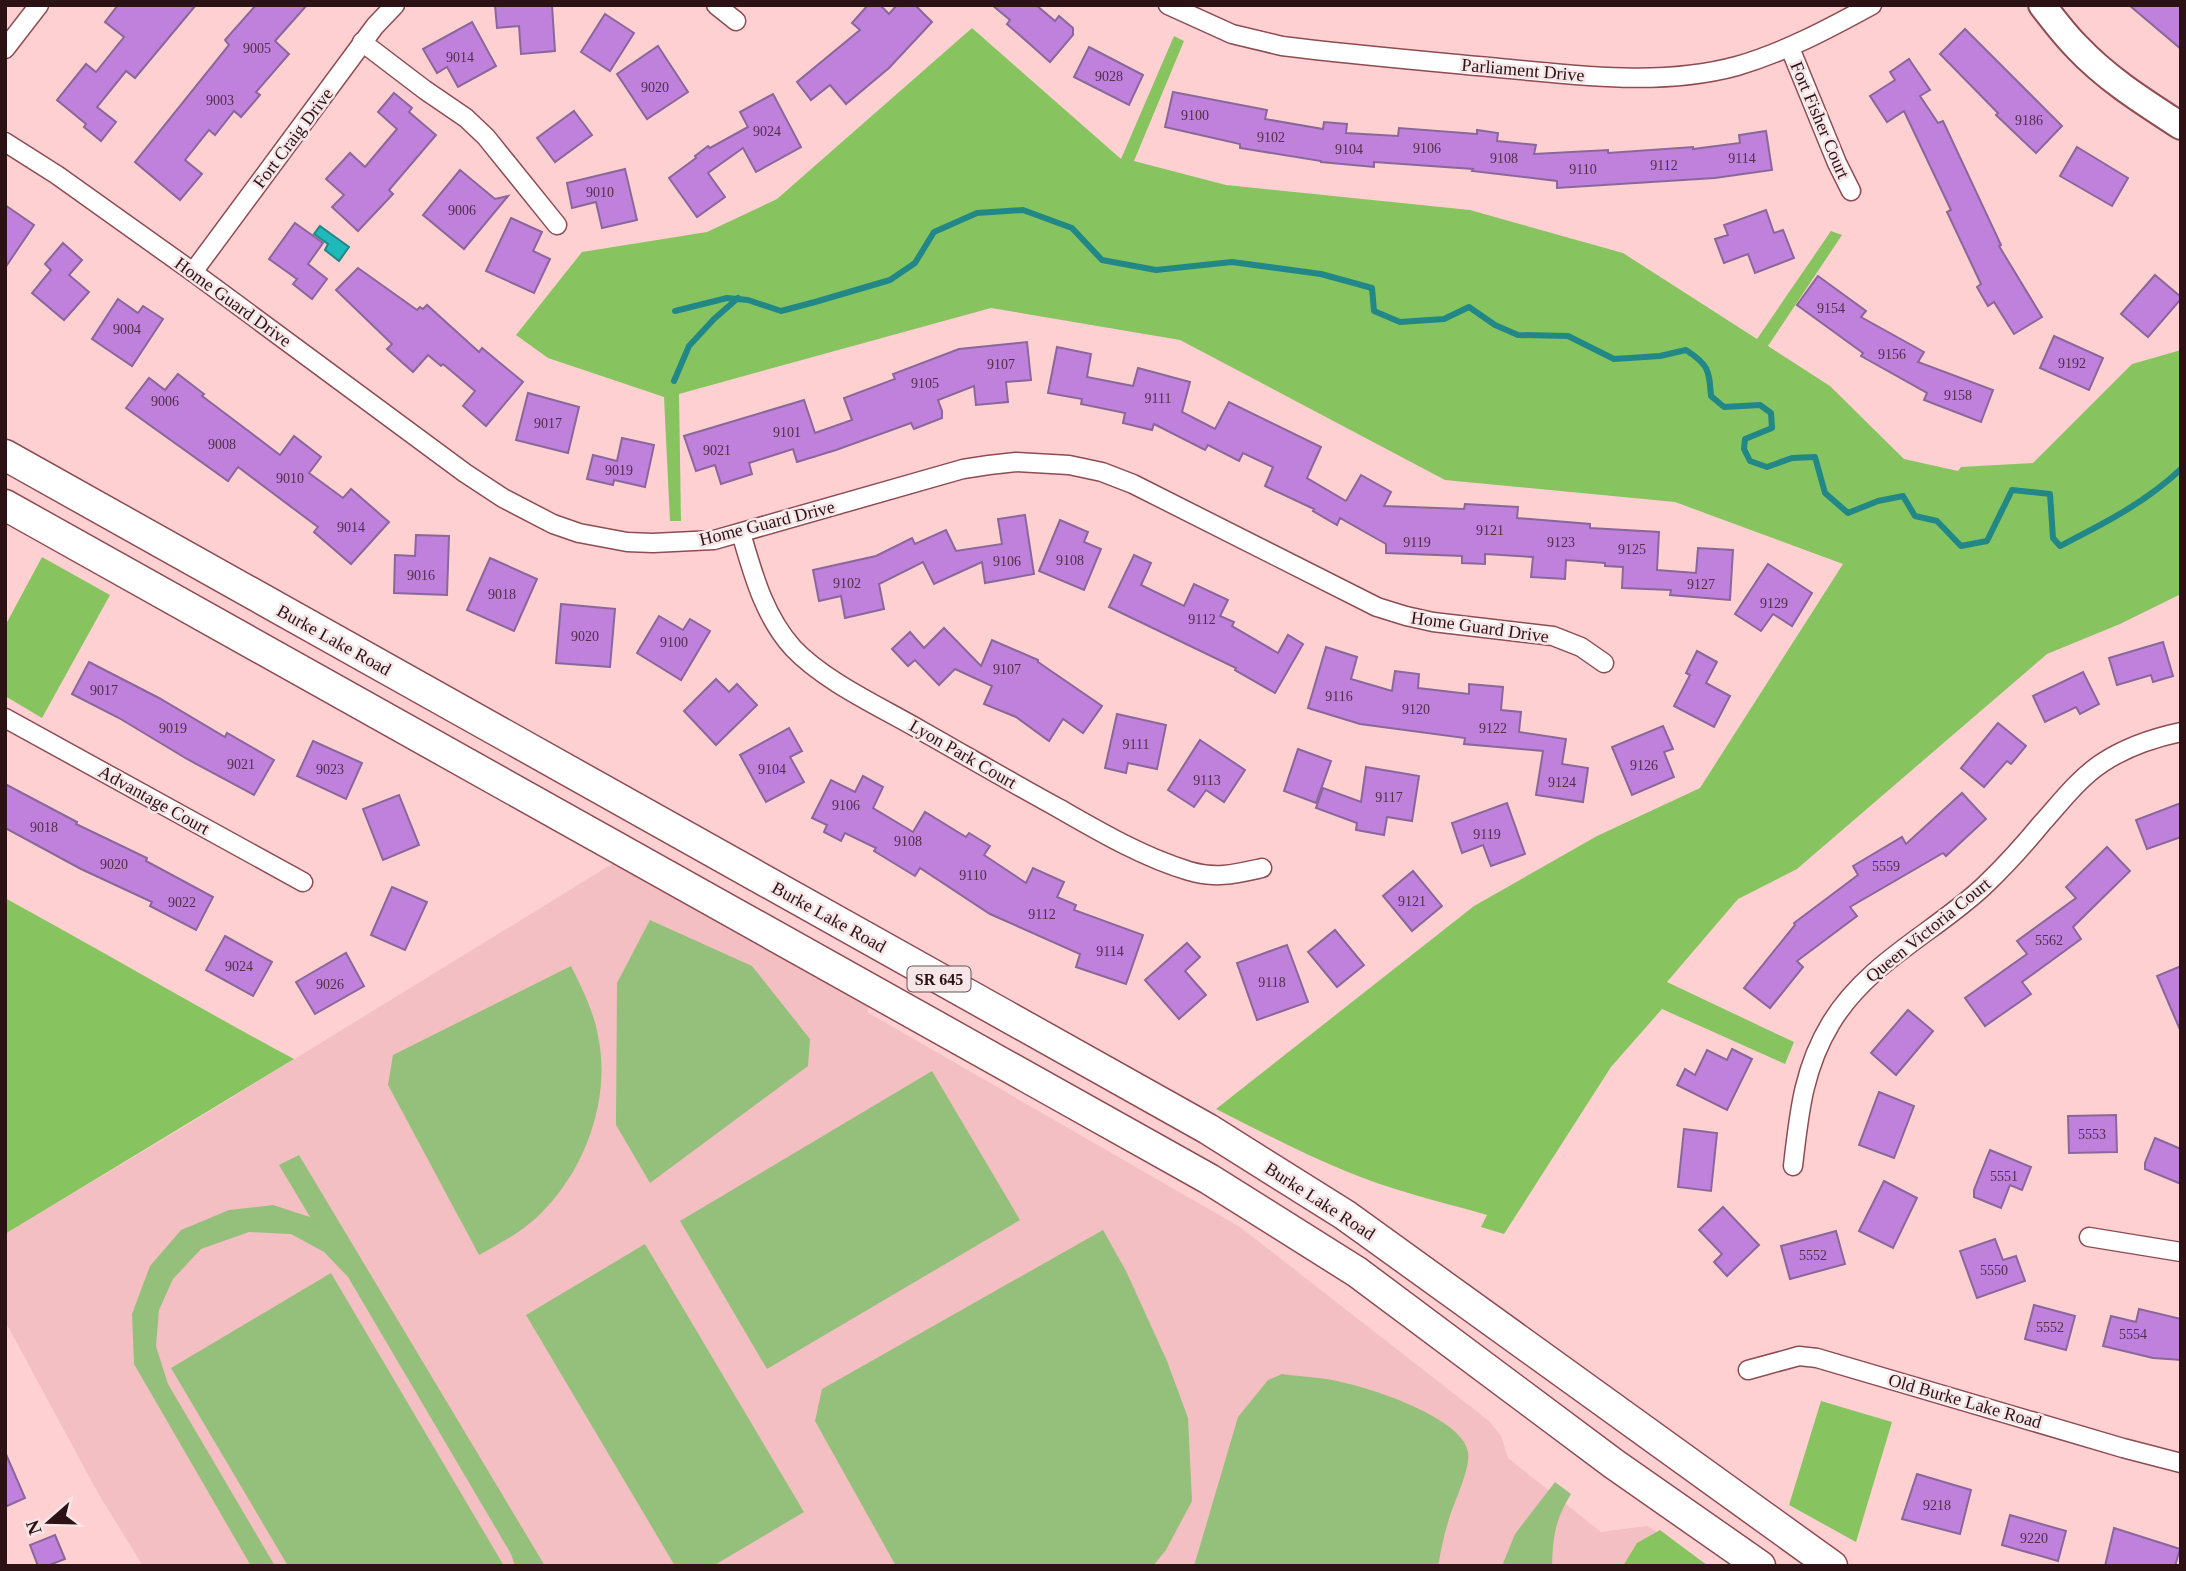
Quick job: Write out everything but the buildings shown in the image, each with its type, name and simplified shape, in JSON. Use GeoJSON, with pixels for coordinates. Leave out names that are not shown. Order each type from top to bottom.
{"type":"FeatureCollection","features":[{"type":"Feature","properties":{"kind":"main road","name":"Burke Lake Road"},"geometry":{"type":"LineString","coordinates":[[5,456],[1208,1129],[1345,1215],[1832,1566]]}},
{"type":"Feature","properties":{"kind":"main road","name":"SR 645"},"geometry":{"type":"LineString","coordinates":[[5,505],[1209,1179],[1357,1272],[1614,1464],[1760,1566]]}},
{"type":"Feature","properties":{"kind":"street"},"geometry":{"type":"LineString","coordinates":[[5,49],[38,5]]}},
{"type":"Feature","properties":{"kind":"street","name":"Fort Craig Drive"},"geometry":{"type":"LineString","coordinates":[[193,272],[362,42],[395,5]]}},
{"type":"Feature","properties":{"kind":"street"},"geometry":{"type":"LineString","coordinates":[[716,5],[736,21]]}},
{"type":"Feature","properties":{"kind":"street","name":"Parliament Drive"},"geometry":{"type":"LineString","coordinates":[[1168,5],[1224,31],[1282,46],[1588,76],[1646,78],[1696,74],[1735,66],[1790,48],[1872,5]]}},
{"type":"Feature","properties":{"kind":"street"},"geometry":{"type":"LineString","coordinates":[[2042,5],[2076,46],[2101,70],[2181,126]]}},
{"type":"Feature","properties":{"kind":"street"},"geometry":{"type":"LineString","coordinates":[[362,42],[486,137],[557,225]]}},
{"type":"Feature","properties":{"kind":"street","name":"Fort Fisher Court"},"geometry":{"type":"LineString","coordinates":[[1790,48],[1851,191]]}},
{"type":"Feature","properties":{"kind":"street","name":"Home Guard Drive"},"geometry":{"type":"LineString","coordinates":[[5,142],[57,175],[193,272],[465,473],[533,515],[579,533],[627,542],[696,542],[741,533],[963,469],[1016,462],[1069,465],[1102,472],[1133,484],[1377,607],[1433,622],[1553,636],[1581,646],[1604,663]]}},
{"type":"Feature","properties":{"kind":"street","name":"Lyon Park Court"},"geometry":{"type":"LineString","coordinates":[[741,533],[755,580],[773,622],[795,650],[828,676],[1009,781],[1144,855],[1192,872],[1214,876],[1227,876],[1262,868]]}},
{"type":"Feature","properties":{"kind":"street","name":"Advantage Court"},"geometry":{"type":"LineString","coordinates":[[5,718],[303,882]]}},
{"type":"Feature","properties":{"kind":"street","name":"Queen Victoria Court"},"geometry":{"type":"LineString","coordinates":[[1793,1166],[1801,1100],[1807,1076],[1832,1022],[1860,986],[1881,965],[1950,915],[1984,886],[2088,774],[2133,746],[2181,732]]}},
{"type":"Feature","properties":{"kind":"street"},"geometry":{"type":"LineString","coordinates":[[2089,1237],[2181,1252]]}},
{"type":"Feature","properties":{"kind":"street","name":"Old Burke Lake Road"},"geometry":{"type":"LineString","coordinates":[[1748,1370],[1799,1356],[1817,1357],[2181,1463]]}},
{"type":"Feature","properties":{"kind":"shaded area"},"geometry":{"type":"Polygon","coordinates":[[[625,856],[875,995],[867,1012],[1240,1227],[1489,1421],[1501,1436],[1508,1458],[1601,1532],[1647,1526],[1710,1566],[143,1566],[98,1493],[5,1321],[5,1234],[625,856]]]}},
{"type":"Feature","properties":{"kind":"green space"},"geometry":{"type":"Polygon","coordinates":[[[972,28],[1121,159],[1174,36],[1184,41],[1134,161],[1226,185],[1470,210],[1623,253],[1757,339],[1831,231],[1842,235],[1768,346],[1830,386],[1904,459],[1958,471],[1961,467],[2033,463],[2132,364],[2181,350],[2181,594],[2120,624],[2047,654],[1797,869],[1738,899],[1667,982],[1794,1042],[1785,1064],[1662,1009],[1611,1067],[1504,1234],[1481,1227],[1487,1215],[1378,1184],[1310,1156],[1216,1109],[1474,906],[1597,836],[1700,788],[1843,564],[1675,502],[1445,480],[1180,340],[991,308],[679,394],[681,521],[670,521],[664,397],[548,358],[516,335],[582,252],[707,232],[777,199],[972,28]]]}},
{"type":"Feature","properties":{"kind":"green space"},"geometry":{"type":"Polygon","coordinates":[[[42,557],[110,595],[42,718],[5,696],[5,626],[42,557]]]}},
{"type":"Feature","properties":{"kind":"green space"},"geometry":{"type":"Polygon","coordinates":[[[5,898],[294,1059],[5,1234],[5,898]]]}},
{"type":"Feature","properties":{"kind":"green space"},"geometry":{"type":"Polygon","coordinates":[[[650,920],[752,966],[810,1039],[808,1066],[650,1183],[616,1125],[617,983],[650,920]]]}},
{"type":"Feature","properties":{"kind":"green space"},"geometry":{"type":"Polygon","coordinates":[[[571,966],[594,1018],[601,1059],[598,1106],[592,1128],[573,1172],[545,1209],[523,1229],[479,1255],[388,1085],[393,1055],[571,966]]]}},
{"type":"Feature","properties":{"kind":"green space"},"geometry":{"type":"Polygon","coordinates":[[[932,1071],[1020,1220],[767,1369],[680,1221],[932,1071]]]}},
{"type":"Feature","properties":{"kind":"green space"},"geometry":{"type":"Polygon","coordinates":[[[299,1155],[545,1566],[515,1566],[511,1554],[348,1277],[324,1252],[291,1234],[249,1232],[201,1249],[173,1279],[159,1310],[156,1346],[168,1384],[275,1566],[251,1566],[134,1364],[132,1314],[150,1266],[181,1230],[229,1210],[273,1205],[310,1217],[279,1165],[299,1155]]]}},
{"type":"Feature","properties":{"kind":"green space"},"geometry":{"type":"Polygon","coordinates":[[[1103,1230],[1126,1271],[1167,1361],[1188,1418],[1192,1501],[1166,1550],[1153,1566],[896,1566],[815,1421],[822,1389],[1103,1230]]]}},
{"type":"Feature","properties":{"kind":"green space"},"geometry":{"type":"Polygon","coordinates":[[[645,1244],[804,1512],[713,1566],[675,1566],[526,1315],[645,1244]]]}},
{"type":"Feature","properties":{"kind":"green space"},"geometry":{"type":"Polygon","coordinates":[[[331,1273],[504,1566],[288,1566],[171,1368],[331,1273]]]}},
{"type":"Feature","properties":{"kind":"green space"},"geometry":{"type":"Polygon","coordinates":[[[1282,1374],[1334,1380],[1393,1398],[1434,1416],[1462,1439],[1468,1452],[1467,1467],[1447,1525],[1438,1566],[1194,1566],[1238,1417],[1268,1380],[1282,1374]]]}},
{"type":"Feature","properties":{"kind":"green space"},"geometry":{"type":"Polygon","coordinates":[[[1821,1401],[1892,1422],[1856,1542],[1789,1505],[1821,1401]]]}},
{"type":"Feature","properties":{"kind":"green space"},"geometry":{"type":"Polygon","coordinates":[[[1555,1482],[1571,1494],[1561,1512],[1556,1529],[1552,1566],[1502,1566],[1515,1534],[1555,1482]]]}},
{"type":"Feature","properties":{"kind":"green space"},"geometry":{"type":"Polygon","coordinates":[[[1660,1530],[1708,1566],[1623,1566],[1637,1543],[1660,1530]]]}},
{"type":"Feature","properties":{"kind":"water"},"geometry":{"type":"Polygon","coordinates":[[[320,226],[349,247],[339,261],[325,250],[328,244],[314,234],[320,226]]]}},
{"type":"Feature","properties":{"kind":"waterway"},"geometry":{"type":"LineString","coordinates":[[675,311],[727,298],[748,300],[781,311],[815,302],[890,280],[915,263],[934,232],[977,213],[1023,210],[1072,228],[1102,260],[1156,270],[1232,262],[1321,274],[1372,288],[1374,311],[1400,322],[1444,319],[1469,307],[1495,325],[1518,335],[1568,336],[1614,359],[1660,356],[1686,350],[1703,364],[1708,374],[1711,396],[1724,407],[1760,405],[1771,413],[1772,428],[1745,439],[1744,449],[1750,461],[1767,467],[1792,458],[1815,457],[1825,493],[1848,513],[1878,501],[1903,496],[1915,516],[1937,521],[1961,546],[1987,541],[2012,490],[2050,494],[2053,538],[2060,546],[2138,503],[2181,469]]}},
{"type":"Feature","properties":{"kind":"waterway"},"geometry":{"type":"LineString","coordinates":[[674,381],[689,346],[738,298]]}}]}
